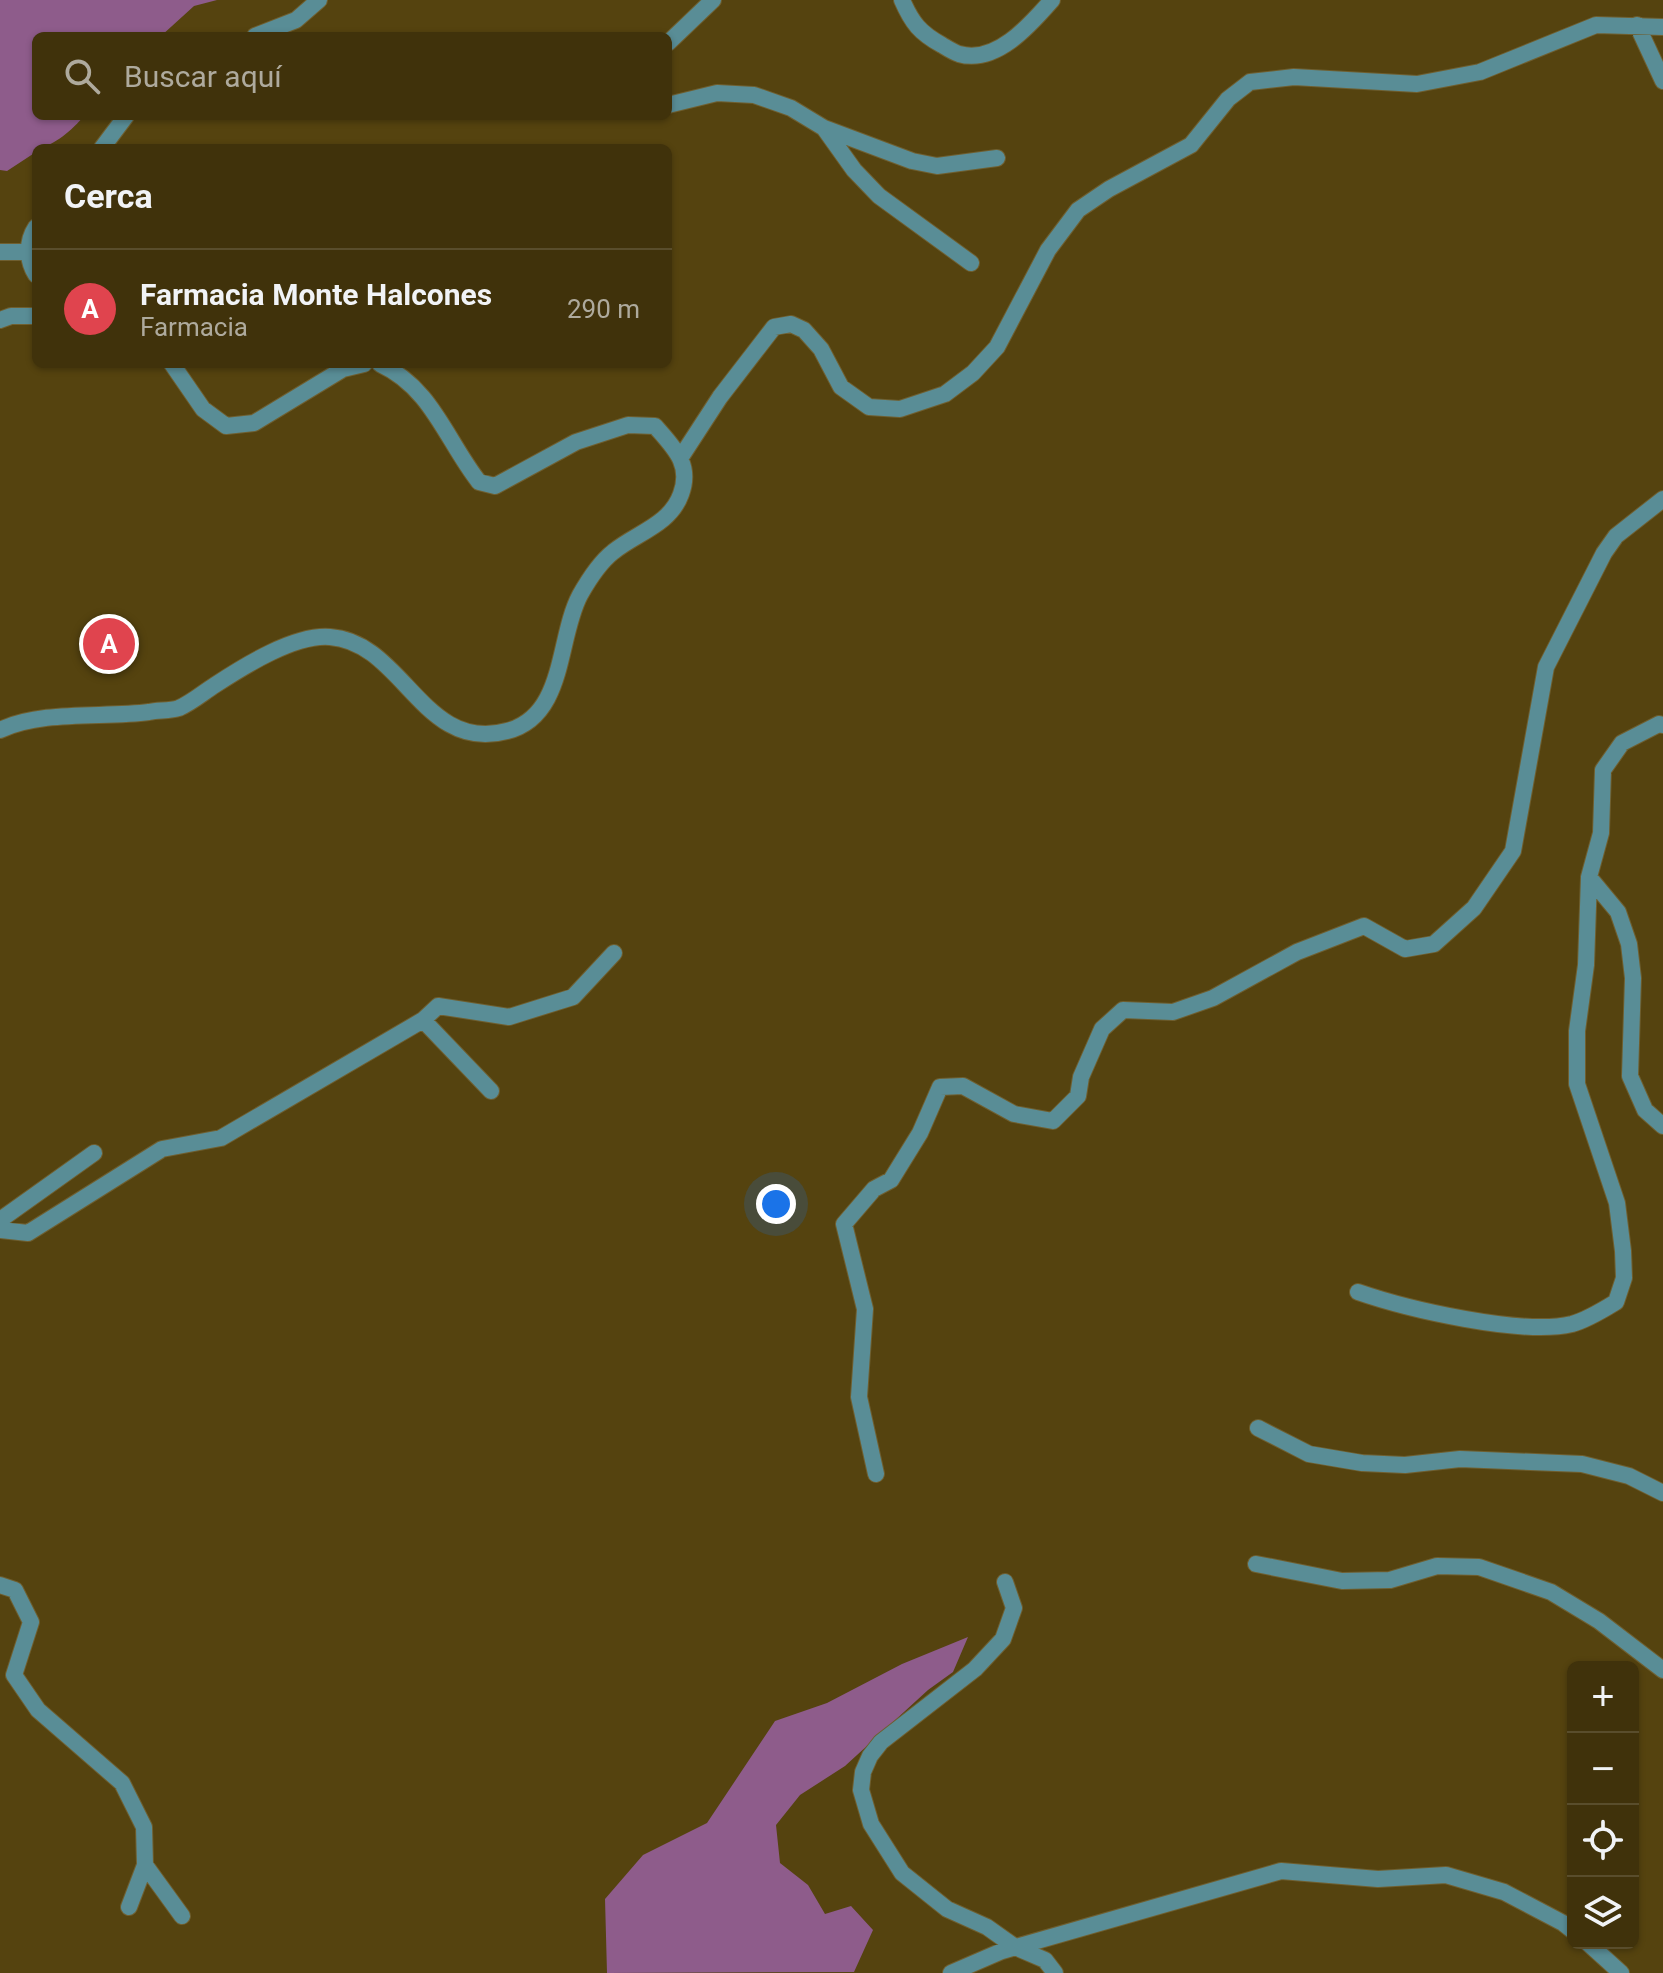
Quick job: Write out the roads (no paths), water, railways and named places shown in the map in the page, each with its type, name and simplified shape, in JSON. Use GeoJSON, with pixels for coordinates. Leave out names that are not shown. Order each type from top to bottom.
{"type":"FeatureCollection","features":[{"type":"Feature","properties":{"kind":"street"},"geometry":{"type":"LineString","coordinates":[[265,32],[296,20],[319,0]]}},
{"type":"Feature","properties":{"kind":"street"},"geometry":{"type":"LineString","coordinates":[[672,39],[713,0]]}},
{"type":"Feature","properties":{"kind":"street"},"geometry":{"type":"LineString","coordinates":[[902,0],[922,34],[961,55],[985,54],[1007,43],[1052,0]]}},
{"type":"Feature","properties":{"kind":"street"},"geometry":{"type":"LineString","coordinates":[[681,457],[720,397],[774,327],[791,324],[804,330],[821,349],[841,387],[869,407],[900,409],[945,394],[973,373],[997,347],[1048,250],[1078,210],[1109,189],[1191,145],[1228,99],[1250,82],[1294,77],[1417,84],[1480,72],[1596,25],[1663,27]]}},
{"type":"Feature","properties":{"kind":"street"},"geometry":{"type":"LineString","coordinates":[[1637,25],[1663,81]]}},
{"type":"Feature","properties":{"kind":"street"},"geometry":{"type":"LineString","coordinates":[[672,104],[717,93],[754,95],[791,108],[824,128],[912,161],[937,166],[997,158]]}},
{"type":"Feature","properties":{"kind":"street"},"geometry":{"type":"LineString","coordinates":[[105,144],[123,120]]}},
{"type":"Feature","properties":{"kind":"street"},"geometry":{"type":"LineString","coordinates":[[824,128],[854,170],[879,196],[971,263]]}},
{"type":"Feature","properties":{"kind":"street"},"geometry":{"type":"LineString","coordinates":[[32,233],[29,252],[32,269]]}},
{"type":"Feature","properties":{"kind":"street"},"geometry":{"type":"LineString","coordinates":[[0,252],[29,252]]}},
{"type":"Feature","properties":{"kind":"street"},"geometry":{"type":"LineString","coordinates":[[0,320],[11,316],[32,316]]}},
{"type":"Feature","properties":{"kind":"street"},"geometry":{"type":"LineString","coordinates":[[175,368],[203,409],[226,426],[254,423],[347,368]]}},
{"type":"Feature","properties":{"kind":"street"},"geometry":{"type":"LineString","coordinates":[[0,730],[10,725],[61,717],[118,716],[179,708],[230,675],[297,641],[328,636],[356,641],[450,727],[473,734],[508,731],[537,715],[549,695],[577,600],[591,576],[613,552],[663,521],[681,496],[685,474],[681,457],[655,426],[628,425],[576,442],[495,486],[479,482],[458,456],[431,404],[400,373],[389,368]]}},
{"type":"Feature","properties":{"kind":"street"},"geometry":{"type":"LineString","coordinates":[[876,1474],[859,1397],[865,1309],[844,1224],[874,1189],[891,1180],[920,1133],[940,1087],[963,1086],[1014,1114],[1053,1121],[1078,1096],[1081,1077],[1102,1029],[1123,1010],[1173,1012],[1213,998],[1297,952],[1364,926],[1405,949],[1434,944],[1474,908],[1513,851],[1546,667],[1604,553],[1616,536],[1663,499]]}},
{"type":"Feature","properties":{"kind":"street"},"geometry":{"type":"LineString","coordinates":[[1358,1292],[1465,1318],[1535,1327],[1573,1324],[1616,1302],[1624,1278],[1617,1203],[1577,1084],[1575,1062],[1586,965],[1589,877],[1601,833],[1603,770],[1622,743],[1659,724],[1663,725]]}},
{"type":"Feature","properties":{"kind":"street"},"geometry":{"type":"LineString","coordinates":[[1589,877],[1618,912],[1629,944],[1633,978],[1630,1076],[1645,1110],[1663,1126]]}},
{"type":"Feature","properties":{"kind":"street"},"geometry":{"type":"LineString","coordinates":[[0,1230],[28,1233],[162,1149],[221,1138],[423,1020],[438,1006],[509,1017],[573,997],[614,953]]}},
{"type":"Feature","properties":{"kind":"street"},"geometry":{"type":"LineString","coordinates":[[423,1020],[491,1091]]}},
{"type":"Feature","properties":{"kind":"street"},"geometry":{"type":"LineString","coordinates":[[0,1220],[94,1153]]}},
{"type":"Feature","properties":{"kind":"street"},"geometry":{"type":"LineString","coordinates":[[1258,1428],[1309,1454],[1362,1463],[1405,1465],[1460,1459],[1582,1464],[1629,1476],[1663,1493]]}},
{"type":"Feature","properties":{"kind":"street"},"geometry":{"type":"LineString","coordinates":[[1256,1564],[1342,1581],[1390,1580],[1437,1566],[1479,1567],[1551,1592],[1599,1621],[1663,1670]]}},
{"type":"Feature","properties":{"kind":"street"},"geometry":{"type":"LineString","coordinates":[[1005,1582],[1014,1608],[1003,1639],[975,1669],[881,1742],[863,1772],[861,1790],[871,1824],[902,1873],[947,1909],[987,1927],[1015,1947],[1045,1960],[1055,1973]]}},
{"type":"Feature","properties":{"kind":"street"},"geometry":{"type":"LineString","coordinates":[[0,1585],[15,1590],[31,1622],[14,1675],[38,1710],[122,1783],[144,1827],[145,1865],[129,1907]]}},
{"type":"Feature","properties":{"kind":"street"},"geometry":{"type":"LineString","coordinates":[[145,1865],[182,1916]]}},
{"type":"Feature","properties":{"kind":"street"},"geometry":{"type":"LineString","coordinates":[[951,1973],[1015,1947],[1281,1871],[1378,1879],[1446,1875],[1504,1892],[1567,1926]]}},
{"type":"Feature","properties":{"kind":"street"},"geometry":{"type":"LineString","coordinates":[[1595,1949],[1621,1973]]}},
{"type":"Feature","properties":{"kind":"place","name":"Farmacia Monte Halcones"},"geometry":{"type":"Point","coordinates":[109,644]}}]}
